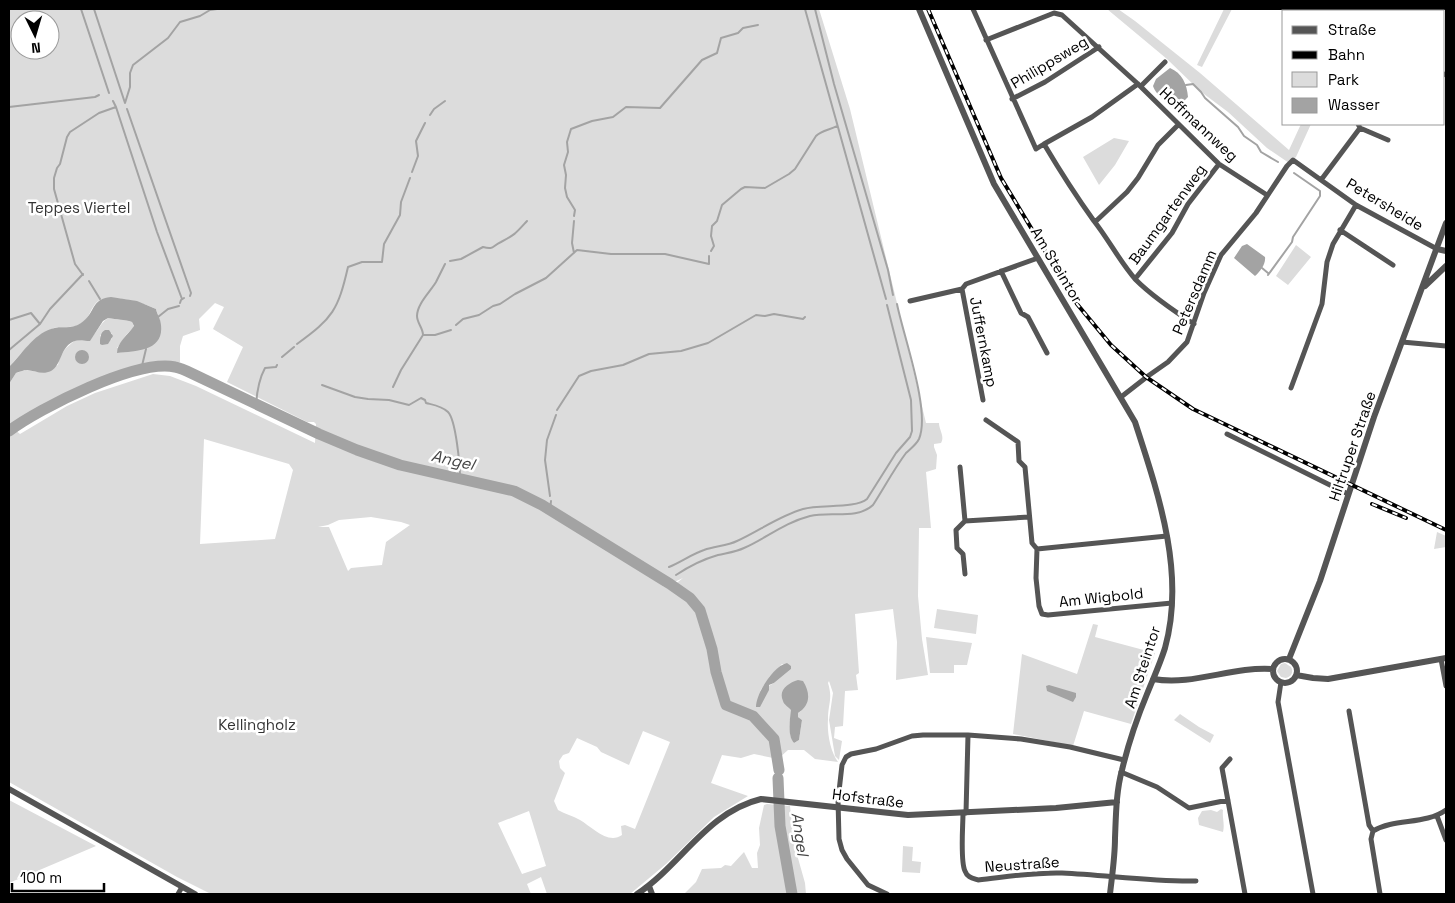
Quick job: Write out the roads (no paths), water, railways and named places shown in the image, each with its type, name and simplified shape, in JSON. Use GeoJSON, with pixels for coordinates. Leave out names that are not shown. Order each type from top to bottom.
{"type":"FeatureCollection","features":[{"type":"Feature","properties":{"kind":"street","name":"Am Steintor"},"geometry":{"type":"LineString","coordinates":[[919,9],[994,184],[1135,422],[1148,461],[1167,536],[1171,566],[1172,603],[1165,647],[1145,698],[1121,772],[1116,802],[1110,894]]}},
{"type":"Feature","properties":{"kind":"street"},"geometry":{"type":"LineString","coordinates":[[973,9],[1036,149],[1092,117],[1139,85]]}},
{"type":"Feature","properties":{"kind":"street","name":"Hoffmannweg"},"geometry":{"type":"LineString","coordinates":[[986,40],[1054,14],[1062,14],[1139,85],[1219,164],[1267,194]]}},
{"type":"Feature","properties":{"kind":"street","name":"Philippsweg"},"geometry":{"type":"LineString","coordinates":[[1012,99],[1045,82],[1099,47]]}},
{"type":"Feature","properties":{"kind":"street","name":"Hoffmannweg"},"geometry":{"type":"LineString","coordinates":[[1139,85],[1165,62]]}},
{"type":"Feature","properties":{"kind":"street"},"geometry":{"type":"LineString","coordinates":[[1095,222],[1127,192],[1158,145],[1178,125]]}},
{"type":"Feature","properties":{"kind":"street","name":"Petersheide"},"geometry":{"type":"LineString","coordinates":[[1321,180],[1359,126],[1388,140]]}},
{"type":"Feature","properties":{"kind":"street"},"geometry":{"type":"LineString","coordinates":[[1044,144],[1070,188],[1135,279],[1169,307],[1194,324]]}},
{"type":"Feature","properties":{"kind":"street","name":"Petersheide"},"geometry":{"type":"LineString","coordinates":[[1293,160],[1356,205],[1437,249]]}},
{"type":"Feature","properties":{"kind":"street","name":"Petersdamm"},"geometry":{"type":"LineString","coordinates":[[1121,397],[1179,352],[1188,342],[1204,293],[1222,255],[1256,213],[1267,194],[1293,160]]}},
{"type":"Feature","properties":{"kind":"street","name":"Baumgartenweg"},"geometry":{"type":"LineString","coordinates":[[1135,279],[1172,232],[1188,204],[1219,164]]}},
{"type":"Feature","properties":{"kind":"street"},"geometry":{"type":"LineString","coordinates":[[1291,388],[1322,304],[1327,262],[1333,244],[1356,205]]}},
{"type":"Feature","properties":{"kind":"street","name":"Hiltruper Straße"},"geometry":{"type":"LineString","coordinates":[[1289,659],[1320,580],[1348,494],[1446,223]]}},
{"type":"Feature","properties":{"kind":"street"},"geometry":{"type":"LineString","coordinates":[[1340,230],[1393,265]]}},
{"type":"Feature","properties":{"kind":"street"},"geometry":{"type":"LineString","coordinates":[[1437,249],[1446,251]]}},
{"type":"Feature","properties":{"kind":"street","name":"Juffernkamp"},"geometry":{"type":"LineString","coordinates":[[910,301],[962,289],[966,284],[1038,258]]}},
{"type":"Feature","properties":{"kind":"street"},"geometry":{"type":"LineString","coordinates":[[1422,289],[1446,266]]}},
{"type":"Feature","properties":{"kind":"street"},"geometry":{"type":"LineString","coordinates":[[1001,272],[1021,313],[1028,317],[1047,352]]}},
{"type":"Feature","properties":{"kind":"street","name":"Juffernkamp"},"geometry":{"type":"LineString","coordinates":[[962,289],[982,400]]}},
{"type":"Feature","properties":{"kind":"street"},"geometry":{"type":"LineString","coordinates":[[1402,342],[1446,346]]}},
{"type":"Feature","properties":{"kind":"street","name":"Am Wigbold"},"geometry":{"type":"LineString","coordinates":[[986,420],[1018,442],[1019,461],[1025,467],[1032,543],[1036,549],[1036,578],[1039,606],[1042,614],[1048,615],[1172,603]]}},
{"type":"Feature","properties":{"kind":"street"},"geometry":{"type":"LineString","coordinates":[[1227,434],[1348,494]]}},
{"type":"Feature","properties":{"kind":"street"},"geometry":{"type":"LineString","coordinates":[[960,467],[965,521]]}},
{"type":"Feature","properties":{"kind":"street"},"geometry":{"type":"LineString","coordinates":[[965,574],[963,554],[957,548],[956,530],[965,521],[1029,516]]}},
{"type":"Feature","properties":{"kind":"street"},"geometry":{"type":"LineString","coordinates":[[1036,549],[1167,536]]}},
{"type":"Feature","properties":{"kind":"street"},"geometry":{"type":"LineString","coordinates":[[1296,675],[1328,678],[1443,658],[1446,686]]}},
{"type":"Feature","properties":{"kind":"street"},"geometry":{"type":"LineString","coordinates":[[1289,659],[1295,664],[1296,675],[1289,682],[1281,682],[1274,677],[1273,669],[1280,660],[1289,659]]}},
{"type":"Feature","properties":{"kind":"street"},"geometry":{"type":"LineString","coordinates":[[1154,679],[1181,682],[1238,671],[1273,669]]}},
{"type":"Feature","properties":{"kind":"street"},"geometry":{"type":"LineString","coordinates":[[1281,682],[1278,702],[1313,894]]}},
{"type":"Feature","properties":{"kind":"street"},"geometry":{"type":"LineString","coordinates":[[1349,711],[1369,825],[1373,831],[1372,839],[1380,894]]}},
{"type":"Feature","properties":{"kind":"street"},"geometry":{"type":"LineString","coordinates":[[887,894],[868,885],[848,859],[839,839],[838,808],[842,765],[846,757],[851,754],[876,749],[912,736],[968,735],[1021,739],[1079,749],[1124,760]]}},
{"type":"Feature","properties":{"kind":"street"},"geometry":{"type":"LineString","coordinates":[[964,813],[968,735]]}},
{"type":"Feature","properties":{"kind":"street"},"geometry":{"type":"LineString","coordinates":[[1230,759],[1222,768],[1245,894]]}},
{"type":"Feature","properties":{"kind":"street"},"geometry":{"type":"LineString","coordinates":[[1121,772],[1158,787],[1189,808],[1228,800]]}},
{"type":"Feature","properties":{"kind":"street"},"geometry":{"type":"LineString","coordinates":[[9,788],[195,894]]}},
{"type":"Feature","properties":{"kind":"street","name":"Hofstraße"},"geometry":{"type":"LineString","coordinates":[[637,894],[649,886],[716,821],[748,803],[761,799],[908,816],[1056,808],[1116,802]]}},
{"type":"Feature","properties":{"kind":"street"},"geometry":{"type":"LineString","coordinates":[[1373,831],[1384,826],[1437,816],[1446,810]]}},
{"type":"Feature","properties":{"kind":"street","name":"Neustraße"},"geometry":{"type":"LineString","coordinates":[[964,813],[962,844],[964,871],[970,878],[978,880],[1041,873],[1062,873],[1112,878]]}},
{"type":"Feature","properties":{"kind":"street"},"geometry":{"type":"LineString","coordinates":[[1437,816],[1446,840]]}},
{"type":"Feature","properties":{"kind":"street"},"geometry":{"type":"LineString","coordinates":[[1112,878],[1168,881],[1196,880]]}},
{"type":"Feature","properties":{"kind":"street"},"geometry":{"type":"LineString","coordinates":[[649,886],[652,894]]}},
{"type":"Feature","properties":{"kind":"street"},"geometry":{"type":"LineString","coordinates":[[178,894],[182,887]]}},
{"type":"Feature","properties":{"kind":"water"},"geometry":{"type":"Polygon","coordinates":[[[1170,68],[1181,76],[1187,92],[1188,97],[1178,107],[1163,100],[1153,86],[1156,79],[1170,68]]]}},
{"type":"Feature","properties":{"kind":"water"},"geometry":{"type":"Polygon","coordinates":[[[1247,244],[1265,257],[1262,268],[1255,276],[1234,258],[1242,246],[1247,244]]]}},
{"type":"Feature","properties":{"kind":"water"},"geometry":{"type":"Polygon","coordinates":[[[111,297],[137,301],[156,309],[161,323],[161,334],[154,345],[141,350],[117,353],[121,342],[134,326],[129,321],[108,318],[103,321],[90,341],[70,343],[55,368],[51,371],[42,373],[22,371],[16,373],[9,384],[9,367],[33,340],[51,329],[78,325],[86,319],[96,303],[104,298],[111,297]]]}},
{"type":"Feature","properties":{"kind":"water"},"geometry":{"type":"Polygon","coordinates":[[[105,330],[109,330],[113,336],[108,344],[102,345],[100,344],[101,336],[105,330]]]}},
{"type":"Feature","properties":{"kind":"water"},"geometry":{"type":"Polygon","coordinates":[[[82,350],[87,352],[89,357],[87,362],[82,364],[77,362],[75,357],[77,352],[82,350]]]}},
{"type":"Feature","properties":{"kind":"water"},"geometry":{"type":"Polygon","coordinates":[[[787,663],[791,666],[791,669],[769,685],[769,690],[760,707],[756,707],[759,695],[766,681],[776,669],[787,663]]]}},
{"type":"Feature","properties":{"kind":"water"},"geometry":{"type":"Polygon","coordinates":[[[798,680],[803,681],[806,686],[808,699],[805,706],[798,713],[798,717],[802,720],[799,740],[794,743],[790,731],[791,710],[784,702],[782,694],[788,685],[798,680]]]}},
{"type":"Feature","properties":{"kind":"water"},"geometry":{"type":"Polygon","coordinates":[[[1049,685],[1076,693],[1076,697],[1073,702],[1047,691],[1046,686],[1049,685]]]}},
{"type":"Feature","properties":{"kind":"waterway"},"geometry":{"type":"LineString","coordinates":[[81,9],[109,93]]}},
{"type":"Feature","properties":{"kind":"waterway"},"geometry":{"type":"LineString","coordinates":[[94,9],[125,103]]}},
{"type":"Feature","properties":{"kind":"waterway"},"geometry":{"type":"LineString","coordinates":[[125,103],[130,87],[130,73],[133,65],[168,38],[180,22],[217,9]]}},
{"type":"Feature","properties":{"kind":"waterway"},"geometry":{"type":"LineString","coordinates":[[805,9],[886,299]]}},
{"type":"Feature","properties":{"kind":"waterway"},"geometry":{"type":"LineString","coordinates":[[815,9],[834,84],[888,270],[893,295]]}},
{"type":"Feature","properties":{"kind":"waterway"},"geometry":{"type":"LineString","coordinates":[[574,216],[575,210],[567,197],[565,188],[566,175],[564,165],[571,129],[592,121],[613,117],[626,107],[660,108],[702,60],[717,53],[721,38],[738,33],[743,28],[758,25]]}},
{"type":"Feature","properties":{"kind":"waterway"},"geometry":{"type":"LineString","coordinates":[[1186,85],[1193,84],[1205,98],[1238,127],[1244,136],[1257,145],[1261,152],[1278,162]]}},
{"type":"Feature","properties":{"kind":"waterway"},"geometry":{"type":"LineString","coordinates":[[9,107],[99,95]]}},
{"type":"Feature","properties":{"kind":"waterway"},"geometry":{"type":"LineString","coordinates":[[113,101],[157,232],[182,299]]}},
{"type":"Feature","properties":{"kind":"waterway"},"geometry":{"type":"LineString","coordinates":[[430,115],[434,109],[445,101]]}},
{"type":"Feature","properties":{"kind":"waterway"},"geometry":{"type":"LineString","coordinates":[[83,275],[75,264],[54,189],[54,178],[70,132],[99,113],[116,107]]}},
{"type":"Feature","properties":{"kind":"waterway"},"geometry":{"type":"LineString","coordinates":[[127,109],[191,293],[190,296]]}},
{"type":"Feature","properties":{"kind":"waterway"},"geometry":{"type":"LineString","coordinates":[[412,172],[418,156],[416,141],[425,123]]}},
{"type":"Feature","properties":{"kind":"waterway"},"geometry":{"type":"LineString","coordinates":[[711,251],[714,246],[711,236],[712,226],[717,221],[722,205],[745,187],[765,188],[789,174],[795,169],[816,136],[837,126]]}},
{"type":"Feature","properties":{"kind":"waterway"},"geometry":{"type":"LineString","coordinates":[[1268,275],[1292,242],[1293,237],[1320,196],[1320,191],[1294,173]]}},
{"type":"Feature","properties":{"kind":"waterway"},"geometry":{"type":"LineString","coordinates":[[297,344],[319,327],[332,312],[341,294],[348,267],[362,262],[382,262],[384,244],[400,215],[401,202],[410,178]]}},
{"type":"Feature","properties":{"kind":"waterway"},"geometry":{"type":"LineString","coordinates":[[450,261],[461,259],[483,247],[493,247],[513,235],[527,221]]}},
{"type":"Feature","properties":{"kind":"waterway"},"geometry":{"type":"LineString","coordinates":[[574,221],[572,243],[574,253]]}},
{"type":"Feature","properties":{"kind":"waterway"},"geometry":{"type":"LineString","coordinates":[[456,325],[463,319],[479,315],[546,278],[577,250],[611,254],[665,254],[709,264],[709,256]]}},
{"type":"Feature","properties":{"kind":"waterway"},"geometry":{"type":"LineString","coordinates":[[423,335],[417,319],[418,312],[421,303],[436,282],[445,264]]}},
{"type":"Feature","properties":{"kind":"waterway"},"geometry":{"type":"LineString","coordinates":[[1262,268],[1268,273]]}},
{"type":"Feature","properties":{"kind":"waterway"},"geometry":{"type":"LineString","coordinates":[[9,350],[40,324],[50,309],[83,274]]}},
{"type":"Feature","properties":{"kind":"waterway"},"geometry":{"type":"LineString","coordinates":[[89,281],[100,299]]}},
{"type":"Feature","properties":{"kind":"waterway"},"geometry":{"type":"LineString","coordinates":[[180,303],[184,298]]}},
{"type":"Feature","properties":{"kind":"waterway"},"geometry":{"type":"LineString","coordinates":[[676,575],[707,559],[744,548],[800,519],[818,515],[851,514],[867,510],[873,505],[906,453],[918,441],[922,426],[919,392],[897,304]]}},
{"type":"Feature","properties":{"kind":"waterway"},"geometry":{"type":"LineString","coordinates":[[669,567],[700,552],[737,541],[794,512],[810,508],[854,504],[867,499],[896,453],[910,437],[912,431],[911,400],[887,305]]}},
{"type":"Feature","properties":{"kind":"waterway"},"geometry":{"type":"LineString","coordinates":[[158,317],[168,309],[179,306]]}},
{"type":"Feature","properties":{"kind":"waterway"},"geometry":{"type":"LineString","coordinates":[[9,320],[31,313],[40,324]]}},
{"type":"Feature","properties":{"kind":"waterway"},"geometry":{"type":"LineString","coordinates":[[557,410],[579,376],[591,371],[623,365],[649,354],[681,351],[708,343],[756,315],[774,314],[803,319],[805,317]]}},
{"type":"Feature","properties":{"kind":"waterway"},"geometry":{"type":"LineString","coordinates":[[393,387],[401,370],[423,335],[435,335],[451,330]]}},
{"type":"Feature","properties":{"kind":"waterway"},"geometry":{"type":"LineString","coordinates":[[282,357],[294,347]]}},
{"type":"Feature","properties":{"kind":"waterway"},"geometry":{"type":"LineString","coordinates":[[141,370],[146,349]]}},
{"type":"Feature","properties":{"kind":"waterway"},"geometry":{"type":"LineString","coordinates":[[256,404],[261,376],[265,368],[276,367],[277,365]]}},
{"type":"Feature","properties":{"kind":"waterway","name":"Angel"},"geometry":{"type":"LineString","coordinates":[[9,431],[23,421],[89,387],[137,370],[175,367],[357,450],[400,465],[514,491],[542,505],[690,598],[700,610],[726,705],[753,716],[774,739],[779,770]]}},
{"type":"Feature","properties":{"kind":"waterway"},"geometry":{"type":"LineString","coordinates":[[322,385],[355,397],[389,400],[409,405],[421,398],[426,403],[446,410],[451,417],[455,433],[460,478]]}},
{"type":"Feature","properties":{"kind":"waterway"},"geometry":{"type":"LineString","coordinates":[[550,496],[545,460],[547,440],[556,415]]}},
{"type":"Feature","properties":{"kind":"waterway"},"geometry":{"type":"LineString","coordinates":[[550,510],[551,501]]}},
{"type":"Feature","properties":{"kind":"waterway","name":"Angel"},"geometry":{"type":"LineString","coordinates":[[655,575],[658,572]]}},
{"type":"Feature","properties":{"kind":"waterway","name":"Angel"},"geometry":{"type":"LineString","coordinates":[[666,582],[669,579]]}},
{"type":"Feature","properties":{"kind":"waterway","name":"Angel"},"geometry":{"type":"LineString","coordinates":[[778,778],[780,826],[792,894]]}},
{"type":"Feature","properties":{"kind":"railway"},"geometry":{"type":"LineString","coordinates":[[928,9],[1001,178],[1077,304],[1111,345],[1146,377],[1193,409],[1446,530]]}},
{"type":"Feature","properties":{"kind":"railway"},"geometry":{"type":"LineString","coordinates":[[1372,504],[1406,518]]}},
{"type":"Feature","properties":{"kind":"park label","name":"Teppes Viertel"},"geometry":{"type":"Point","coordinates":[79,207]}},
{"type":"Feature","properties":{"kind":"park label","name":"Kellingholz"},"geometry":{"type":"Point","coordinates":[257,724]}}]}
